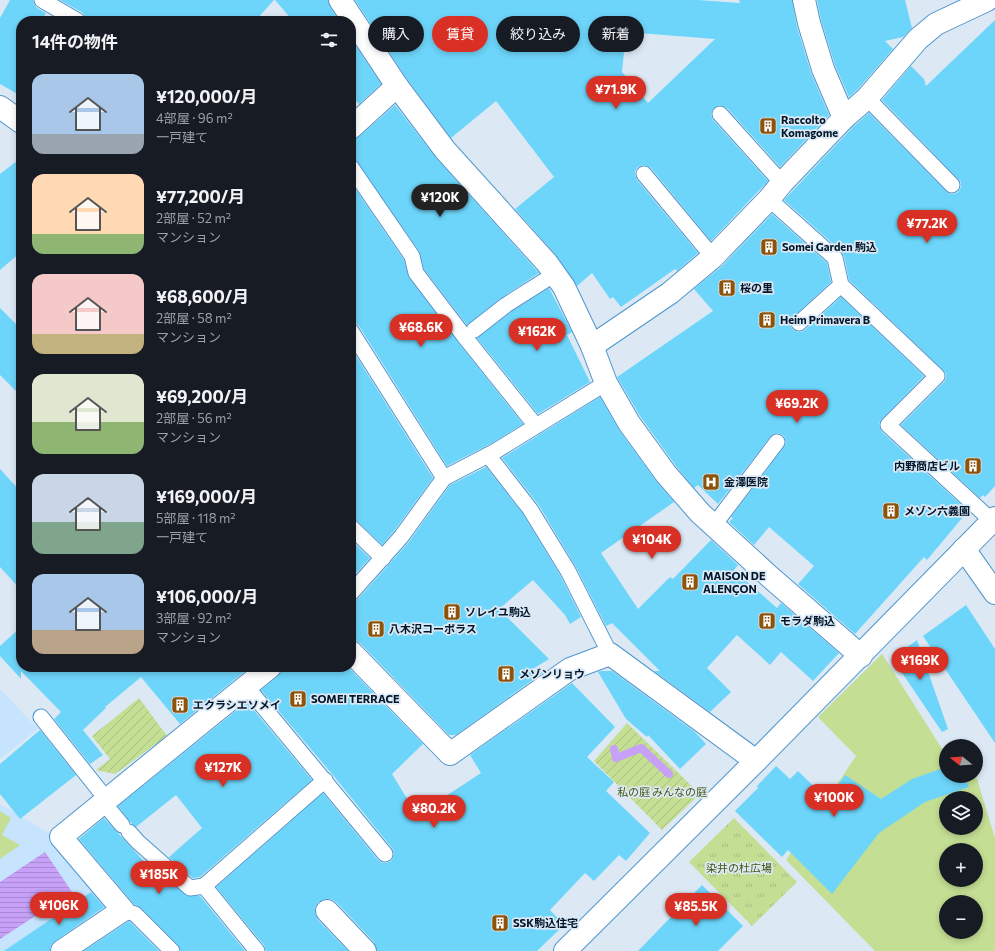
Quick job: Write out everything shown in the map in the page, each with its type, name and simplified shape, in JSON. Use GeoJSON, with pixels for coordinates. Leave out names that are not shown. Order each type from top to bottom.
{"type":"FeatureCollection","features":[{"type":"Feature","properties":{"kind":"street"},"geometry":{"type":"LineString","coordinates":[[340,0],[351,16]]}},
{"type":"Feature","properties":{"kind":"street"},"geometry":{"type":"LineString","coordinates":[[804,0],[808,24],[823,69],[844,118]]}},
{"type":"Feature","properties":{"kind":"street"},"geometry":{"type":"LineString","coordinates":[[592,346],[670,293],[713,257],[844,118],[867,98],[918,39],[936,24],[987,0]]}},
{"type":"Feature","properties":{"kind":"street"},"geometry":{"type":"LineString","coordinates":[[356,24],[397,86],[445,150],[547,263],[564,287],[592,346],[606,383],[629,423],[666,474],[700,513],[714,524],[769,576],[861,656]]}},
{"type":"Feature","properties":{"kind":"street"},"geometry":{"type":"LineString","coordinates":[[356,123],[397,86]]}},
{"type":"Feature","properties":{"kind":"street"},"geometry":{"type":"LineString","coordinates":[[0,107],[16,118]]}},
{"type":"Feature","properties":{"kind":"street"},"geometry":{"type":"LineString","coordinates":[[565,951],[861,656],[993,519]]}},
{"type":"Feature","properties":{"kind":"street"},"geometry":{"type":"LineString","coordinates":[[964,549],[995,593]]}},
{"type":"Feature","properties":{"kind":"street"},"geometry":{"type":"LineString","coordinates":[[356,657],[450,754],[570,669],[610,654],[756,761]]}},
{"type":"Feature","properties":{"kind":"street"},"geometry":{"type":"LineString","coordinates":[[62,951],[124,910],[61,837],[264,672]]}},
{"type":"Feature","properties":{"kind":"street"},"geometry":{"type":"LineString","coordinates":[[327,911],[365,951]]}},
{"type":"Feature","properties":{"kind":"lane"},"geometry":{"type":"LineString","coordinates":[[42,0],[69,16]]}},
{"type":"Feature","properties":{"kind":"lane"},"geometry":{"type":"LineString","coordinates":[[867,98],[952,184]]}},
{"type":"Feature","properties":{"kind":"lane"},"geometry":{"type":"LineString","coordinates":[[720,114],[776,191],[835,258],[841,285],[937,376],[888,425],[993,519]]}},
{"type":"Feature","properties":{"kind":"lane"},"geometry":{"type":"LineString","coordinates":[[356,174],[412,256],[416,273],[536,426]]}},
{"type":"Feature","properties":{"kind":"lane"},"geometry":{"type":"LineString","coordinates":[[644,174],[713,257]]}},
{"type":"Feature","properties":{"kind":"lane"},"geometry":{"type":"LineString","coordinates":[[474,330],[506,305],[555,274]]}},
{"type":"Feature","properties":{"kind":"lane"},"geometry":{"type":"LineString","coordinates":[[799,323],[841,285]]}},
{"type":"Feature","properties":{"kind":"lane"},"geometry":{"type":"LineString","coordinates":[[356,339],[444,478]]}},
{"type":"Feature","properties":{"kind":"lane"},"geometry":{"type":"LineString","coordinates":[[356,588],[401,537],[444,478],[488,455],[606,383]]}},
{"type":"Feature","properties":{"kind":"lane"},"geometry":{"type":"LineString","coordinates":[[714,524],[777,442]]}},
{"type":"Feature","properties":{"kind":"lane"},"geometry":{"type":"LineString","coordinates":[[488,455],[530,509],[568,572],[610,654]]}},
{"type":"Feature","properties":{"kind":"lane"},"geometry":{"type":"LineString","coordinates":[[356,533],[383,558]]}},
{"type":"Feature","properties":{"kind":"lane"},"geometry":{"type":"LineString","coordinates":[[246,686],[385,854]]}},
{"type":"Feature","properties":{"kind":"lane"},"geometry":{"type":"LineString","coordinates":[[41,717],[125,828],[138,842],[190,888],[204,886],[325,780]]}},
{"type":"Feature","properties":{"kind":"lane"},"geometry":{"type":"LineString","coordinates":[[204,886],[256,951]]}},
{"type":"Feature","properties":{"kind":"lane"},"geometry":{"type":"LineString","coordinates":[[124,910],[135,914],[172,951]]}},
{"type":"Feature","properties":{"kind":"shaded area"},"geometry":{"type":"Polygon","coordinates":[[[0,689],[38,729],[0,759],[0,689]]]}},
{"type":"Feature","properties":{"kind":"shaded area"},"geometry":{"type":"Polygon","coordinates":[[[0,804],[49,833],[107,902],[105,910],[44,951],[0,951],[0,804]]]}},
{"type":"Feature","properties":{"kind":"shaded area"},"geometry":{"type":"Polygon","coordinates":[[[45,852],[72,892],[0,939],[0,882],[45,852]]]}},
{"type":"Feature","properties":{"kind":"green space"},"geometry":{"type":"Polygon","coordinates":[[[882,654],[939,744],[939,783],[978,783],[981,791],[939,791],[939,835],[983,835],[983,799],[995,838],[995,951],[875,951],[786,860],[856,756],[818,717],[882,654]]]}},
{"type":"Feature","properties":{"kind":"green space"},"geometry":{"type":"Polygon","coordinates":[[[139,698],[167,736],[115,774],[96,770],[110,759],[92,736],[139,698]]]}},
{"type":"Feature","properties":{"kind":"green space","name":"私の庭 みんなの庭"},"geometry":{"type":"Polygon","coordinates":[[[627,723],[700,794],[662,830],[594,761],[627,723]]]}},
{"type":"Feature","properties":{"kind":"green space"},"geometry":{"type":"Polygon","coordinates":[[[0,811],[11,818],[2,835],[20,845],[0,859],[0,811]]]}},
{"type":"Feature","properties":{"kind":"green space","name":"染井の杜広場"},"geometry":{"type":"Polygon","coordinates":[[[734,818],[797,882],[752,926],[689,862],[734,818]]]}},
{"type":"Feature","properties":{"kind":"building"},"geometry":{"type":"Polygon","coordinates":[[[10,0],[33,0],[37,8],[46,13],[44,16],[16,16],[16,93],[0,84],[0,18],[10,0]]]}},
{"type":"Feature","properties":{"kind":"building"},"geometry":{"type":"Polygon","coordinates":[[[60,0],[274,0],[260,16],[85,16],[83,13],[60,0]]]}},
{"type":"Feature","properties":{"kind":"building"},"geometry":{"type":"Polygon","coordinates":[[[275,0],[328,0],[330,7],[336,16],[289,16],[275,0]]]}},
{"type":"Feature","properties":{"kind":"building"},"geometry":{"type":"Polygon","coordinates":[[[355,0],[698,0],[740,3],[739,0],[792,0],[797,27],[811,73],[829,115],[780,167],[727,108],[719,105],[714,108],[711,115],[713,120],[768,181],[711,241],[651,168],[643,165],[638,167],[635,171],[637,180],[698,253],[677,271],[675,269],[621,307],[613,297],[610,299],[592,273],[577,286],[556,255],[515,209],[554,177],[496,101],[451,138],[407,79],[389,52],[424,52],[424,16],[368,16],[368,20],[355,0]],[[588,16],[588,52],[624,52],[622,72],[648,103],[715,39],[644,33],[644,16],[588,16]]]}},
{"type":"Feature","properties":{"kind":"building"},"geometry":{"type":"Polygon","coordinates":[[[817,0],[905,0],[912,28],[903,37],[885,41],[893,49],[858,89],[849,97],[835,65],[821,20],[817,0]]]}},
{"type":"Feature","properties":{"kind":"building"},"geometry":{"type":"Polygon","coordinates":[[[995,20],[995,486],[985,497],[983,495],[980,498],[901,425],[944,382],[946,374],[849,280],[844,256],[841,251],[784,200],[853,127],[869,113],[946,191],[950,194],[958,192],[961,187],[961,182],[882,100],[911,66],[924,79],[926,86],[995,20]]]}},
{"type":"Feature","properties":{"kind":"building"},"geometry":{"type":"Polygon","coordinates":[[[356,46],[381,84],[359,104],[356,101],[356,46]]]}},
{"type":"Feature","properties":{"kind":"building"},"geometry":{"type":"Polygon","coordinates":[[[395,105],[436,158],[539,273],[501,298],[467,325],[424,269],[419,251],[356,160],[356,138],[395,105]]]}},
{"type":"Feature","properties":{"kind":"building"},"geometry":{"type":"Polygon","coordinates":[[[16,162],[16,256],[0,270],[0,174],[16,162]]]}},
{"type":"Feature","properties":{"kind":"building"},"geometry":{"type":"Polygon","coordinates":[[[356,190],[404,260],[409,278],[523,424],[490,444],[447,466],[356,323],[356,190]]]}},
{"type":"Feature","properties":{"kind":"building"},"geometry":{"type":"Polygon","coordinates":[[[772,214],[827,263],[831,282],[793,317],[790,321],[792,329],[797,332],[805,330],[841,297],[924,376],[882,419],[879,423],[880,428],[882,432],[968,511],[927,560],[924,557],[855,634],[798,584],[814,566],[769,527],[754,545],[729,522],[733,518],[731,517],[784,447],[786,443],[783,435],[778,433],[773,434],[770,437],[718,504],[698,485],[694,488],[676,466],[640,416],[617,377],[713,311],[694,289],[722,266],[772,214]]]}},
{"type":"Feature","properties":{"kind":"building"},"geometry":{"type":"Polygon","coordinates":[[[549,288],[572,332],[567,335],[590,382],[538,414],[477,338],[511,312],[549,288]]]}},
{"type":"Feature","properties":{"kind":"building"},"geometry":{"type":"Polygon","coordinates":[[[0,308],[16,324],[16,391],[0,375],[0,308]]]}},
{"type":"Feature","properties":{"kind":"building"},"geometry":{"type":"Polygon","coordinates":[[[356,356],[433,478],[382,545],[357,521],[356,356]]]}},
{"type":"Feature","properties":{"kind":"building"},"geometry":{"type":"Polygon","coordinates":[[[600,397],[619,430],[656,481],[674,502],[601,553],[638,609],[670,577],[673,579],[711,540],[738,565],[734,570],[777,608],[781,603],[839,653],[813,681],[781,652],[770,665],[737,635],[707,668],[731,692],[710,712],[654,671],[660,671],[612,623],[606,626],[576,567],[538,504],[502,458],[600,397]]]}},
{"type":"Feature","properties":{"kind":"building"},"geometry":{"type":"Polygon","coordinates":[[[486,467],[523,514],[560,575],[581,617],[570,624],[565,615],[533,580],[499,609],[549,659],[528,672],[545,671],[456,735],[449,735],[356,641],[356,600],[408,543],[450,485],[486,467]]]}},
{"type":"Feature","properties":{"kind":"building"},"geometry":{"type":"Polygon","coordinates":[[[0,469],[16,487],[16,585],[0,567],[0,469]]]}},
{"type":"Feature","properties":{"kind":"building"},"geometry":{"type":"Polygon","coordinates":[[[356,545],[370,558],[356,573],[356,545]]]}},
{"type":"Feature","properties":{"kind":"building"},"geometry":{"type":"Polygon","coordinates":[[[966,605],[995,649],[995,743],[923,636],[966,605]]]}},
{"type":"Feature","properties":{"kind":"building"},"geometry":{"type":"Polygon","coordinates":[[[16,632],[16,672],[21,672],[21,679],[0,656],[0,646],[16,632]]]}},
{"type":"Feature","properties":{"kind":"building"},"geometry":{"type":"Polygon","coordinates":[[[917,640],[948,729],[942,732],[892,658],[917,640]]]}},
{"type":"Feature","properties":{"kind":"building"},"geometry":{"type":"Polygon","coordinates":[[[612,671],[695,732],[706,744],[680,769],[648,735],[647,737],[626,719],[598,672],[612,671]]]}},
{"type":"Feature","properties":{"kind":"building"},"geometry":{"type":"Polygon","coordinates":[[[22,672],[244,672],[180,724],[141,677],[105,707],[106,708],[83,730],[103,755],[90,764],[54,719],[61,712],[22,672]]]}},
{"type":"Feature","properties":{"kind":"building"},"geometry":{"type":"Polygon","coordinates":[[[281,672],[353,672],[423,744],[392,774],[417,815],[481,773],[470,755],[572,683],[615,727],[587,757],[614,782],[606,791],[650,833],[626,861],[619,855],[594,881],[585,873],[550,910],[564,925],[537,951],[377,951],[374,942],[336,902],[331,899],[324,899],[318,902],[315,908],[315,914],[318,920],[348,951],[266,951],[264,945],[216,887],[323,793],[378,860],[382,863],[387,863],[391,861],[394,853],[392,848],[332,774],[261,690],[281,672]]]}},
{"type":"Feature","properties":{"kind":"building"},"geometry":{"type":"Polygon","coordinates":[[[247,702],[312,780],[200,877],[193,878],[169,857],[202,828],[176,795],[136,827],[118,806],[247,702]]]}},
{"type":"Feature","properties":{"kind":"building"},"geometry":{"type":"Polygon","coordinates":[[[40,730],[76,775],[20,819],[0,794],[0,764],[40,730]]]}},
{"type":"Feature","properties":{"kind":"building"},"geometry":{"type":"Polygon","coordinates":[[[776,766],[790,779],[798,771],[828,800],[845,775],[881,799],[912,779],[939,769],[939,783],[968,783],[969,787],[957,791],[939,791],[939,797],[925,802],[879,833],[832,894],[788,850],[782,857],[735,811],[758,788],[757,786],[776,766]]]}},
{"type":"Feature","properties":{"kind":"building"},"geometry":{"type":"Polygon","coordinates":[[[104,818],[153,871],[155,869],[187,896],[200,896],[245,951],[181,951],[178,945],[141,908],[134,904],[79,839],[104,818]]]}},
{"type":"Feature","properties":{"kind":"building"},"geometry":{"type":"Polygon","coordinates":[[[702,885],[743,926],[718,951],[638,951],[702,885]]]}},
{"type":"Feature","properties":{"kind":"building"},"geometry":{"type":"Polygon","coordinates":[[[91,892],[104,907],[55,941],[51,945],[50,951],[4,951],[91,892]]]}},
{"type":"Feature","properties":{"kind":"building"},"geometry":{"type":"Polygon","coordinates":[[[129,921],[159,951],[84,951],[129,921]]]}},
{"type":"Feature","properties":{"kind":"waterway"},"geometry":{"type":"LineString","coordinates":[[614,749],[616,758],[641,748],[669,774]]}},
{"type":"Feature","properties":{"kind":"place","name":"Raccolto Komagome"},"geometry":{"type":"Point","coordinates":[768,126]}},
{"type":"Feature","properties":{"kind":"place","name":"Somei Garden 駒込"},"geometry":{"type":"Point","coordinates":[769,247]}},
{"type":"Feature","properties":{"kind":"place","name":"桜の里"},"geometry":{"type":"Point","coordinates":[727,288]}},
{"type":"Feature","properties":{"kind":"place","name":"Heim Primavera B"},"geometry":{"type":"Point","coordinates":[767,320]}},
{"type":"Feature","properties":{"kind":"place","name":"内野商店ビル"},"geometry":{"type":"Point","coordinates":[973,466]}},
{"type":"Feature","properties":{"kind":"place","name":"金澤医院"},"geometry":{"type":"Point","coordinates":[711,482]}},
{"type":"Feature","properties":{"kind":"place","name":"メゾン六義園"},"geometry":{"type":"Point","coordinates":[891,511]}},
{"type":"Feature","properties":{"kind":"place","name":"MAISON DE ALENÇON"},"geometry":{"type":"Point","coordinates":[690,582]}},
{"type":"Feature","properties":{"kind":"place","name":"ソレイユ駒込"},"geometry":{"type":"Point","coordinates":[452,612]}},
{"type":"Feature","properties":{"kind":"place","name":"モラダ駒込"},"geometry":{"type":"Point","coordinates":[767,621]}},
{"type":"Feature","properties":{"kind":"place","name":"八木沢コーポラス"},"geometry":{"type":"Point","coordinates":[376,629]}},
{"type":"Feature","properties":{"kind":"place","name":"メゾンリョウ"},"geometry":{"type":"Point","coordinates":[506,674]}},
{"type":"Feature","properties":{"kind":"place","name":"SOMEI TERRACE"},"geometry":{"type":"Point","coordinates":[298,699]}},
{"type":"Feature","properties":{"kind":"place","name":"エクラシエソメイ"},"geometry":{"type":"Point","coordinates":[180,705]}},
{"type":"Feature","properties":{"kind":"place","name":"SSK駒込住宅"},"geometry":{"type":"Point","coordinates":[500,923]}}]}
